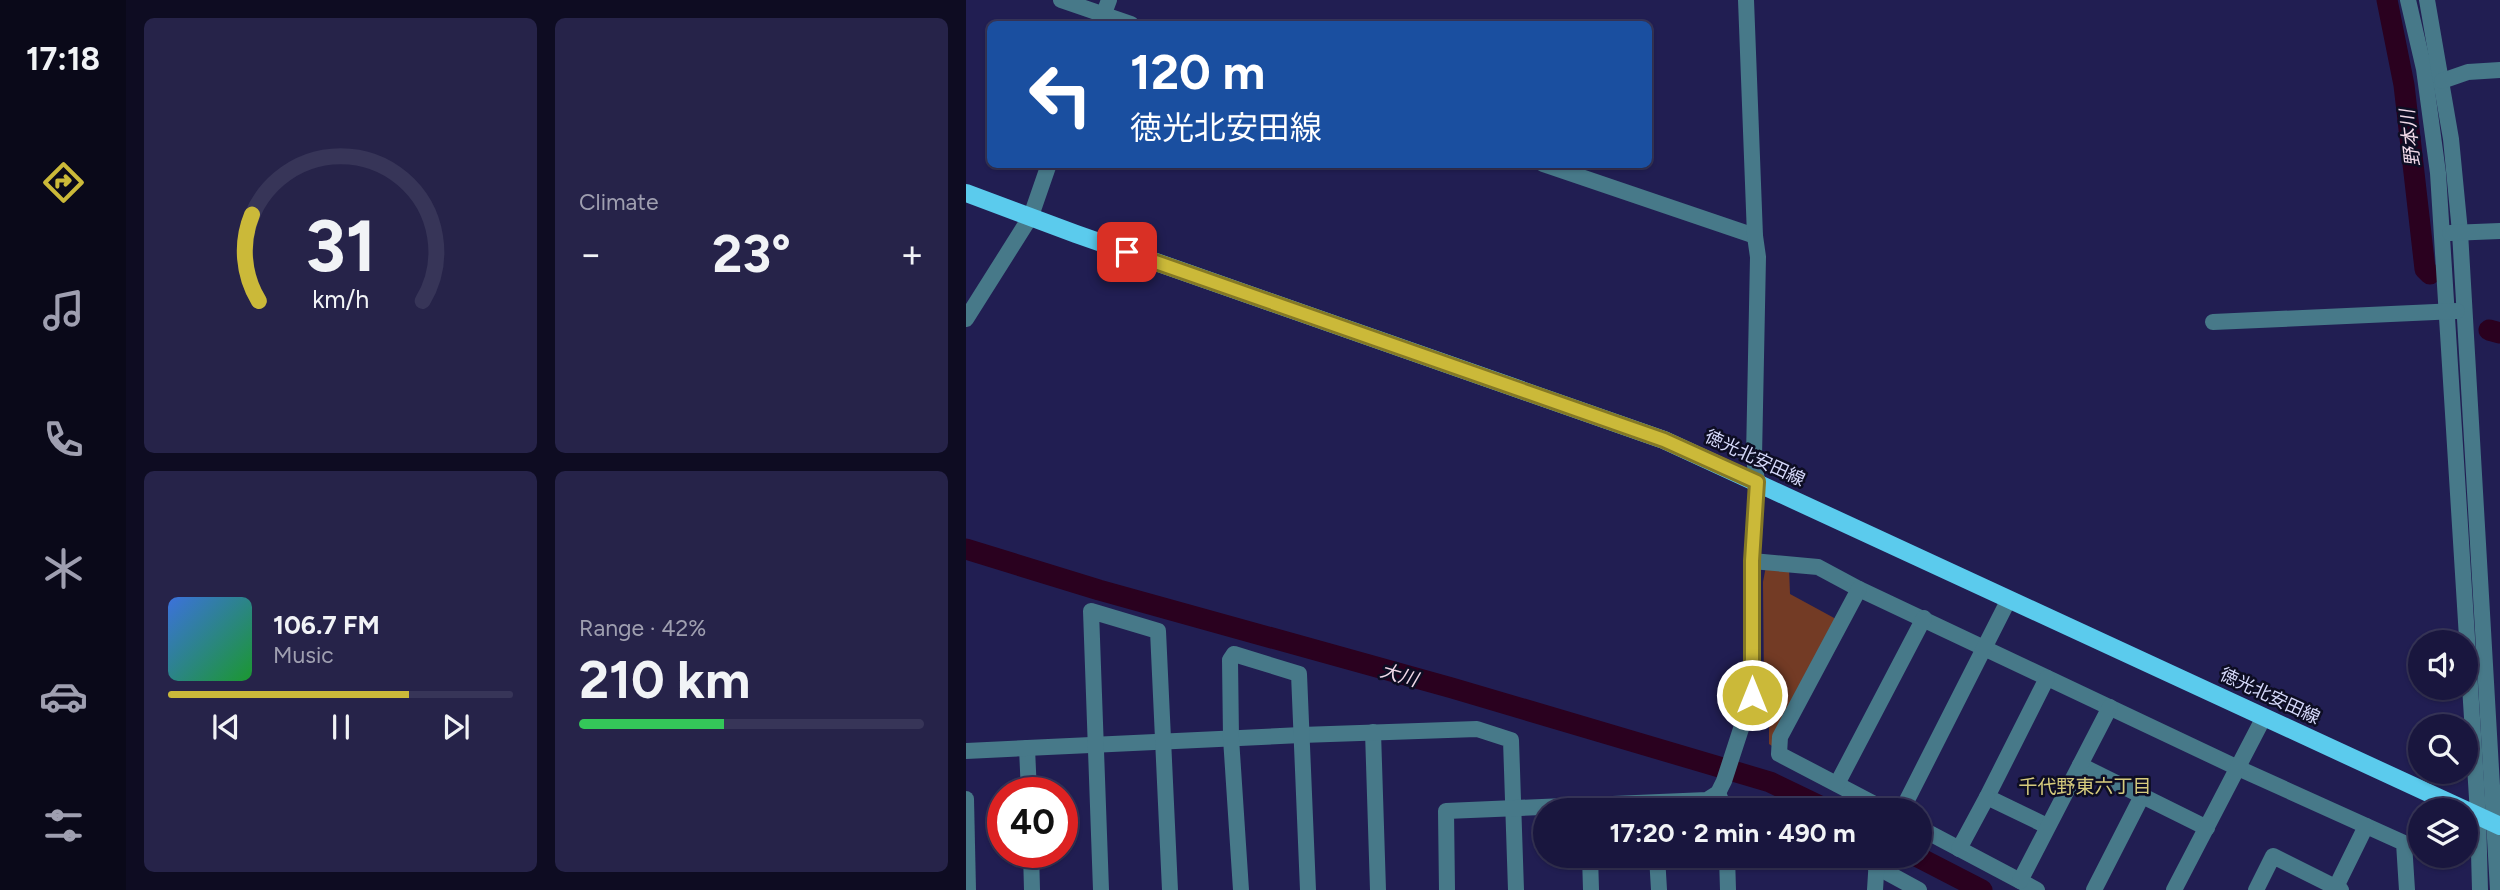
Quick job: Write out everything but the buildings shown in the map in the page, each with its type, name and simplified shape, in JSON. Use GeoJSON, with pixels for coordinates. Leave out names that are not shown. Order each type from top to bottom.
{"type":"FeatureCollection","features":[{"type":"Feature","properties":{"kind":"main road","name":"徳光北安田線"},"geometry":{"type":"LineString","coordinates":[[966,193],[1089,239],[1664,440],[2008,601],[2443,798]]}},
{"type":"Feature","properties":{"kind":"main road","name":"徳光北安田線"},"geometry":{"type":"LineString","coordinates":[[2478,814],[2497,825]]}},
{"type":"Feature","properties":{"kind":"street"},"geometry":{"type":"LineString","coordinates":[[1062,0],[1124,21]]}},
{"type":"Feature","properties":{"kind":"street"},"geometry":{"type":"LineString","coordinates":[[1709,798],[1721,787],[1752,695],[1758,257],[1746,0]]}},
{"type":"Feature","properties":{"kind":"street"},"geometry":{"type":"LineString","coordinates":[[2408,0],[2424,69],[2438,173],[2477,798]]}},
{"type":"Feature","properties":{"kind":"street"},"geometry":{"type":"LineString","coordinates":[[2427,0],[2442,80],[2460,232],[2497,825],[2498,890]]}},
{"type":"Feature","properties":{"kind":"street"},"geometry":{"type":"LineString","coordinates":[[2442,80],[2468,72],[2500,70]]}},
{"type":"Feature","properties":{"kind":"street"},"geometry":{"type":"LineString","coordinates":[[966,319],[1031,216],[1048,168]]}},
{"type":"Feature","properties":{"kind":"street"},"geometry":{"type":"LineString","coordinates":[[1556,168],[1755,236]]}},
{"type":"Feature","properties":{"kind":"street"},"geometry":{"type":"LineString","coordinates":[[2443,234],[2500,231]]}},
{"type":"Feature","properties":{"kind":"street"},"geometry":{"type":"LineString","coordinates":[[2213,322],[2466,311]]}},
{"type":"Feature","properties":{"kind":"street"},"geometry":{"type":"LineString","coordinates":[[1752,561],[1818,567],[1859,589],[2238,768],[2404,843],[2406,890]]}},
{"type":"Feature","properties":{"kind":"street"},"geometry":{"type":"LineString","coordinates":[[1859,589],[1780,737],[1779,754],[1863,798]]}},
{"type":"Feature","properties":{"kind":"street"},"geometry":{"type":"LineString","coordinates":[[1908,798],[2008,601]]}},
{"type":"Feature","properties":{"kind":"street"},"geometry":{"type":"LineString","coordinates":[[1101,890],[1091,611],[1158,631],[1170,890]]}},
{"type":"Feature","properties":{"kind":"street"},"geometry":{"type":"LineString","coordinates":[[1837,784],[1924,618]]}},
{"type":"Feature","properties":{"kind":"street"},"geometry":{"type":"LineString","coordinates":[[1241,890],[1231,738],[1230,660],[1234,654],[1299,674],[1308,890]]}},
{"type":"Feature","properties":{"kind":"street"},"geometry":{"type":"LineString","coordinates":[[1959,849],[2047,678]]}},
{"type":"Feature","properties":{"kind":"street"},"geometry":{"type":"LineString","coordinates":[[2020,881],[2110,707]]}},
{"type":"Feature","properties":{"kind":"street"},"geometry":{"type":"LineString","coordinates":[[2174,890],[2264,717]]}},
{"type":"Feature","properties":{"kind":"street"},"geometry":{"type":"LineString","coordinates":[[966,751],[1477,729],[1511,740],[1516,890]]}},
{"type":"Feature","properties":{"kind":"street"},"geometry":{"type":"LineString","coordinates":[[1373,732],[1378,890]]}},
{"type":"Feature","properties":{"kind":"street"},"geometry":{"type":"LineString","coordinates":[[1027,748],[1028,777]]}},
{"type":"Feature","properties":{"kind":"street"},"geometry":{"type":"LineString","coordinates":[[2080,765],[2207,828]]}},
{"type":"Feature","properties":{"kind":"street"},"geometry":{"type":"LineString","coordinates":[[1721,787],[1723,798]]}},
{"type":"Feature","properties":{"kind":"street"},"geometry":{"type":"LineString","coordinates":[[2094,890],[2142,796]]}},
{"type":"Feature","properties":{"kind":"street"},"geometry":{"type":"LineString","coordinates":[[1987,797],[2047,826]]}},
{"type":"Feature","properties":{"kind":"street"},"geometry":{"type":"LineString","coordinates":[[966,799],[968,890]]}},
{"type":"Feature","properties":{"kind":"street"},"geometry":{"type":"LineString","coordinates":[[1447,890],[1446,811],[1533,807]]}},
{"type":"Feature","properties":{"kind":"street"},"geometry":{"type":"LineString","coordinates":[[2478,814],[2480,890]]}},
{"type":"Feature","properties":{"kind":"street"},"geometry":{"type":"LineString","coordinates":[[2256,890],[2273,856],[2338,889],[2366,826]]}},
{"type":"Feature","properties":{"kind":"street"},"geometry":{"type":"LineString","coordinates":[[1932,834],[2037,890]]}},
{"type":"Feature","properties":{"kind":"street"},"geometry":{"type":"LineString","coordinates":[[1031,868],[1032,890]]}},
{"type":"Feature","properties":{"kind":"street"},"geometry":{"type":"LineString","coordinates":[[1590,868],[1591,890]]}},
{"type":"Feature","properties":{"kind":"street"},"geometry":{"type":"LineString","coordinates":[[1658,868],[1659,890]]}},
{"type":"Feature","properties":{"kind":"street"},"geometry":{"type":"LineString","coordinates":[[1727,868],[1728,890]]}},
{"type":"Feature","properties":{"kind":"street"},"geometry":{"type":"LineString","coordinates":[[1875,890],[1876,868]]}},
{"type":"Feature","properties":{"kind":"street"},"geometry":{"type":"LineString","coordinates":[[1886,868],[1919,890]]}},
{"type":"Feature","properties":{"kind":"shaded area"},"geometry":{"type":"Polygon","coordinates":[[[1766,566],[1789,568],[1790,594],[1836,619],[1772,746],[1769,744],[1769,689],[1764,688],[1763,582],[1766,566]]]}},
{"type":"Feature","properties":{"kind":"waterway","name":"野本川"},"geometry":{"type":"LineString","coordinates":[[2387,0],[2404,85],[2425,269],[2430,274]]}},
{"type":"Feature","properties":{"kind":"waterway","name":"野本川"},"geometry":{"type":"LineString","coordinates":[[2489,330],[2500,333]]}},
{"type":"Feature","properties":{"kind":"waterway","name":"大川"},"geometry":{"type":"LineString","coordinates":[[966,549],[1099,590],[1452,688],[1770,782],[1803,798]]}},
{"type":"Feature","properties":{"kind":"waterway","name":"大川"},"geometry":{"type":"LineString","coordinates":[[1932,864],[1982,890]]}},
{"type":"Feature","properties":{"kind":"district","name":"千代野東六丁目"},"geometry":{"type":"Point","coordinates":[2085,786]}},
{"type":"Feature","properties":{"kind":"route"},"geometry":{"type":"LineString","coordinates":[[1127,252],[1664,440],[1757,482],[1752,561],[1752,695]]}}]}
